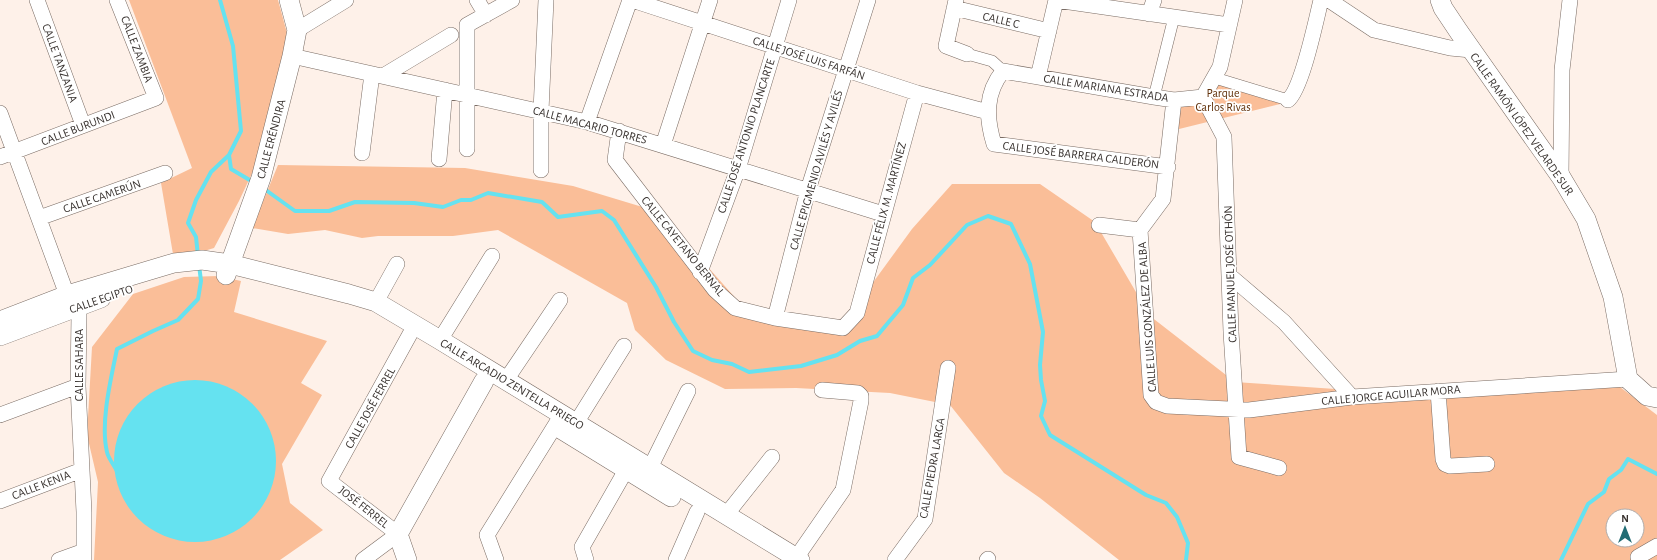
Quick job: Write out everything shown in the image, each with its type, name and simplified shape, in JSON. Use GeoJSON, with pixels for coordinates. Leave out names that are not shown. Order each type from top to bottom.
{"type":"FeatureCollection","features":[{"type":"Feature","properties":{"kind":"street","name":"CALLE TANZANIA"},"geometry":{"type":"LineString","coordinates":[[37,0],[84,125]]}},
{"type":"Feature","properties":{"kind":"street","name":"CALLE ZAMBIA"},"geometry":{"type":"LineString","coordinates":[[117,0],[156,98]]}},
{"type":"Feature","properties":{"kind":"street","name":"CALLE ERÉNDIRA"},"geometry":{"type":"LineString","coordinates":[[228,269],[261,178],[292,56],[297,30],[289,0]]}},
{"type":"Feature","properties":{"kind":"street"},"geometry":{"type":"LineString","coordinates":[[297,30],[346,0]]}},
{"type":"Feature","properties":{"kind":"street"},"geometry":{"type":"LineString","coordinates":[[477,0],[486,15]]}},
{"type":"Feature","properties":{"kind":"street"},"geometry":{"type":"LineString","coordinates":[[467,149],[467,25],[512,0]]}},
{"type":"Feature","properties":{"kind":"street"},"geometry":{"type":"LineString","coordinates":[[541,170],[541,111],[546,0]]}},
{"type":"Feature","properties":{"kind":"street"},"geometry":{"type":"LineString","coordinates":[[587,122],[631,0]]}},
{"type":"Feature","properties":{"kind":"street","name":"CALLE JOSÉ LUIS FARFÁN"},"geometry":{"type":"LineString","coordinates":[[631,0],[917,93],[988,112]]}},
{"type":"Feature","properties":{"kind":"street"},"geometry":{"type":"LineString","coordinates":[[663,145],[710,0]]}},
{"type":"Feature","properties":{"kind":"street","name":"CALLE JOSÉ ANTONIO PLANCARTE"},"geometry":{"type":"LineString","coordinates":[[700,272],[738,168],[789,0]]}},
{"type":"Feature","properties":{"kind":"street","name":"CALLE EPIGMENIO AVILÉS Y AVILÉS"},"geometry":{"type":"LineString","coordinates":[[775,318],[808,190],[868,0]]}},
{"type":"Feature","properties":{"kind":"street"},"geometry":{"type":"LineString","coordinates":[[1038,77],[1056,0],[1151,7],[1174,18],[1229,25]]}},
{"type":"Feature","properties":{"kind":"street"},"geometry":{"type":"LineString","coordinates":[[1203,97],[1220,67],[1235,0]]}},
{"type":"Feature","properties":{"kind":"street"},"geometry":{"type":"LineString","coordinates":[[1215,78],[1288,100],[1293,96],[1303,69],[1321,0]]}},
{"type":"Feature","properties":{"kind":"street"},"geometry":{"type":"LineString","coordinates":[[1329,0],[1374,30],[1450,48],[1471,50]]}},
{"type":"Feature","properties":{"kind":"street","name":"CALLE RAMÓN LÓPEZ VELARDE SUR"},"geometry":{"type":"LineString","coordinates":[[1440,0],[1443,8],[1471,50],[1561,177],[1586,219],[1613,297],[1628,379]]}},
{"type":"Feature","properties":{"kind":"street"},"geometry":{"type":"LineString","coordinates":[[1561,177],[1562,70],[1570,0]]}},
{"type":"Feature","properties":{"kind":"street"},"geometry":{"type":"LineString","coordinates":[[955,4],[946,46],[992,61],[1003,71],[994,82],[988,112]]}},
{"type":"Feature","properties":{"kind":"street","name":"CALLE C"},"geometry":{"type":"LineString","coordinates":[[955,4],[1049,31]]}},
{"type":"Feature","properties":{"kind":"street"},"geometry":{"type":"LineString","coordinates":[[1154,97],[1174,18]]}},
{"type":"Feature","properties":{"kind":"street"},"geometry":{"type":"LineString","coordinates":[[362,153],[377,75],[451,35]]}},
{"type":"Feature","properties":{"kind":"street","name":"CALLE MACARIO TORRES"},"geometry":{"type":"LineString","coordinates":[[292,56],[587,122],[883,214]]}},
{"type":"Feature","properties":{"kind":"street","name":"CALLE MARIANA ESTRADA"},"geometry":{"type":"LineString","coordinates":[[1003,71],[1174,100],[1203,97]]}},
{"type":"Feature","properties":{"kind":"street"},"geometry":{"type":"LineString","coordinates":[[439,159],[445,90]]}},
{"type":"Feature","properties":{"kind":"street","name":"CALLE FÉLIX M. MARTÍNEZ"},"geometry":{"type":"LineString","coordinates":[[857,313],[917,93]]}},
{"type":"Feature","properties":{"kind":"street","name":"CALLE MANUEL JOSÉ OTHÓN"},"geometry":{"type":"LineString","coordinates":[[1203,97],[1224,138],[1239,457],[1279,468]]}},
{"type":"Feature","properties":{"kind":"street","name":"CALLE BURUNDI"},"geometry":{"type":"LineString","coordinates":[[0,157],[156,98]]}},
{"type":"Feature","properties":{"kind":"street"},"geometry":{"type":"LineString","coordinates":[[1099,225],[1140,230],[1163,199],[1168,167],[1174,100]]}},
{"type":"Feature","properties":{"kind":"street","name":"CALLE JOSÉ BARRERA CALDERÓN"},"geometry":{"type":"LineString","coordinates":[[988,112],[988,124],[994,144],[1168,167]]}},
{"type":"Feature","properties":{"kind":"street","name":"CALLE SAHARA"},"geometry":{"type":"LineString","coordinates":[[0,114],[39,218],[79,315],[78,386],[84,555]]}},
{"type":"Feature","properties":{"kind":"street","name":"CALLE CAYETANO BERNAL"},"geometry":{"type":"LineString","coordinates":[[619,131],[615,160],[700,272],[715,290],[735,308],[775,318],[842,328],[857,313]]}},
{"type":"Feature","properties":{"kind":"street","name":"CALLE CAMERÚN"},"geometry":{"type":"LineString","coordinates":[[39,218],[166,174]]}},
{"type":"Feature","properties":{"kind":"street","name":"CALLE LUIS GONZÁLEZ DE ALBA"},"geometry":{"type":"LineString","coordinates":[[1140,230],[1151,395],[1156,402]]}},
{"type":"Feature","properties":{"kind":"street"},"geometry":{"type":"LineString","coordinates":[[440,340],[492,256]]}},
{"type":"Feature","properties":{"kind":"street"},"geometry":{"type":"LineString","coordinates":[[376,302],[398,264]]}},
{"type":"Feature","properties":{"kind":"street","name":"CALLE EGIPTO"},"geometry":{"type":"LineString","coordinates":[[0,321],[72,301],[175,268],[203,266]]}},
{"type":"Feature","properties":{"kind":"street","name":"CALLE ARCADIO ZENTELLA PRIEGO"},"geometry":{"type":"LineString","coordinates":[[203,266],[228,269],[349,294],[376,302],[506,380],[564,421],[626,470],[775,560]]}},
{"type":"Feature","properties":{"kind":"street","name":"CALLE ARCADIO ZENTELLA PRIEGO"},"geometry":{"type":"LineString","coordinates":[[228,269],[355,307],[410,334],[484,381],[564,421],[650,468],[798,559]]}},
{"type":"Feature","properties":{"kind":"street"},"geometry":{"type":"LineString","coordinates":[[1230,276],[1284,322],[1352,397]]}},
{"type":"Feature","properties":{"kind":"street"},"geometry":{"type":"LineString","coordinates":[[506,380],[560,300]]}},
{"type":"Feature","properties":{"kind":"street","name":"CALLE EGIPTO"},"geometry":{"type":"LineString","coordinates":[[0,336],[72,301]]}},
{"type":"Feature","properties":{"kind":"street","name":"CALLE JOSÉ FERREL"},"geometry":{"type":"LineString","coordinates":[[329,481],[410,334]]}},
{"type":"Feature","properties":{"kind":"street"},"geometry":{"type":"LineString","coordinates":[[496,560],[487,535],[564,421],[624,346]]}},
{"type":"Feature","properties":{"kind":"street","name":"CALLE PIEDRA LARGA"},"geometry":{"type":"LineString","coordinates":[[895,560],[925,520],[948,368]]}},
{"type":"Feature","properties":{"kind":"street"},"geometry":{"type":"LineString","coordinates":[[1628,379],[1647,396],[1657,398]]}},
{"type":"Feature","properties":{"kind":"street","name":"CALLE JORGE AGUILAR MORA"},"geometry":{"type":"LineString","coordinates":[[1156,402],[1167,406],[1236,408],[1249,410],[1352,397],[1628,379]]}},
{"type":"Feature","properties":{"kind":"street"},"geometry":{"type":"LineString","coordinates":[[363,560],[398,534],[484,381]]}},
{"type":"Feature","properties":{"kind":"street"},"geometry":{"type":"LineString","coordinates":[[0,415],[78,386]]}},
{"type":"Feature","properties":{"kind":"street"},"geometry":{"type":"LineString","coordinates":[[798,559],[843,490],[861,401],[861,396],[858,393],[822,390]]}},
{"type":"Feature","properties":{"kind":"street"},"geometry":{"type":"LineString","coordinates":[[650,468],[688,391]]}},
{"type":"Feature","properties":{"kind":"street"},"geometry":{"type":"LineString","coordinates":[[1438,391],[1443,459],[1445,464],[1450,466],[1487,464]]}},
{"type":"Feature","properties":{"kind":"street"},"geometry":{"type":"LineString","coordinates":[[726,515],[772,457]]}},
{"type":"Feature","properties":{"kind":"street","name":"CALLE KENIA"},"geometry":{"type":"LineString","coordinates":[[0,501],[82,470]]}},
{"type":"Feature","properties":{"kind":"street"},"geometry":{"type":"LineString","coordinates":[[586,560],[582,547],[626,470]]}},
{"type":"Feature","properties":{"kind":"street","name":"JOSÉ FERREL"},"geometry":{"type":"LineString","coordinates":[[329,481],[398,534]]}},
{"type":"Feature","properties":{"kind":"street"},"geometry":{"type":"LineString","coordinates":[[676,560],[697,512]]}},
{"type":"Feature","properties":{"kind":"street"},"geometry":{"type":"LineString","coordinates":[[398,534],[407,560]]}},
{"type":"Feature","properties":{"kind":"street"},"geometry":{"type":"LineString","coordinates":[[1638,557],[1657,546]]}},
{"type":"Feature","properties":{"kind":"street"},"geometry":{"type":"LineString","coordinates":[[59,560],[84,555]]}},
{"type":"Feature","properties":{"kind":"green space"},"geometry":{"type":"Polygon","coordinates":[[[129,0],[278,0],[288,37],[262,152],[239,201],[214,248],[174,260],[161,183],[192,168],[129,0]]]}},
{"type":"Feature","properties":{"kind":"green space","name":"Parque Carlos Rivas"},"geometry":{"type":"Polygon","coordinates":[[[1216,79],[1284,103],[1171,131],[1174,101],[1202,99],[1216,79]]]}},
{"type":"Feature","properties":{"kind":"green space"},"geometry":{"type":"Polygon","coordinates":[[[278,165],[465,168],[573,186],[659,212],[739,302],[842,325],[912,229],[952,184],[1040,184],[1095,222],[1150,316],[1235,382],[1408,394],[1616,384],[1657,415],[1657,560],[1119,560],[1040,498],[1004,473],[950,405],[890,393],[796,388],[725,389],[666,360],[635,330],[627,303],[498,230],[453,236],[378,236],[362,238],[325,230],[288,234],[252,228],[278,165]]]}},
{"type":"Feature","properties":{"kind":"green space"},"geometry":{"type":"Polygon","coordinates":[[[219,276],[241,281],[234,312],[327,341],[301,383],[322,395],[282,464],[290,503],[323,530],[280,560],[94,560],[98,482],[87,435],[92,347],[133,294],[184,277],[219,276]]]}},
{"type":"Feature","properties":{"kind":"water"},"geometry":{"type":"Polygon","coordinates":[[[195,380],[211,382],[226,387],[240,394],[252,404],[262,416],[269,430],[274,445],[276,461],[274,477],[269,492],[262,506],[252,518],[240,528],[226,535],[211,540],[195,542],[179,540],[164,535],[150,528],[138,518],[128,506],[121,492],[116,477],[114,461],[116,445],[121,430],[128,416],[138,404],[150,394],[164,387],[179,382],[195,380]]]}},
{"type":"Feature","properties":{"kind":"waterway"},"geometry":{"type":"LineString","coordinates":[[198,256],[196,237],[188,223],[196,200],[211,172],[229,155],[241,131],[233,46],[220,0]]}},
{"type":"Feature","properties":{"kind":"waterway"},"geometry":{"type":"LineString","coordinates":[[229,155],[231,169],[253,182]]}},
{"type":"Feature","properties":{"kind":"waterway"},"geometry":{"type":"LineString","coordinates":[[263,188],[295,211],[329,211],[355,202],[414,203],[443,207],[461,200],[471,200],[488,193],[542,202],[558,217],[602,211],[614,220],[656,287],[674,322],[693,351],[712,360],[732,364],[749,372],[801,366],[837,355],[860,341],[877,336],[903,305],[913,278],[930,265],[967,225],[988,216],[1011,224],[1030,264],[1043,332],[1040,365],[1045,401],[1041,416],[1050,435],[1146,495],[1166,503],[1177,517],[1188,543],[1186,560]]}},
{"type":"Feature","properties":{"kind":"waterway"},"geometry":{"type":"LineString","coordinates":[[117,471],[108,454],[105,440],[107,400],[117,349],[178,320],[198,299],[201,281],[199,265]]}},
{"type":"Feature","properties":{"kind":"waterway"},"geometry":{"type":"LineString","coordinates":[[1561,560],[1588,504],[1604,492],[1609,479],[1621,470],[1628,459],[1657,474]]}}]}
